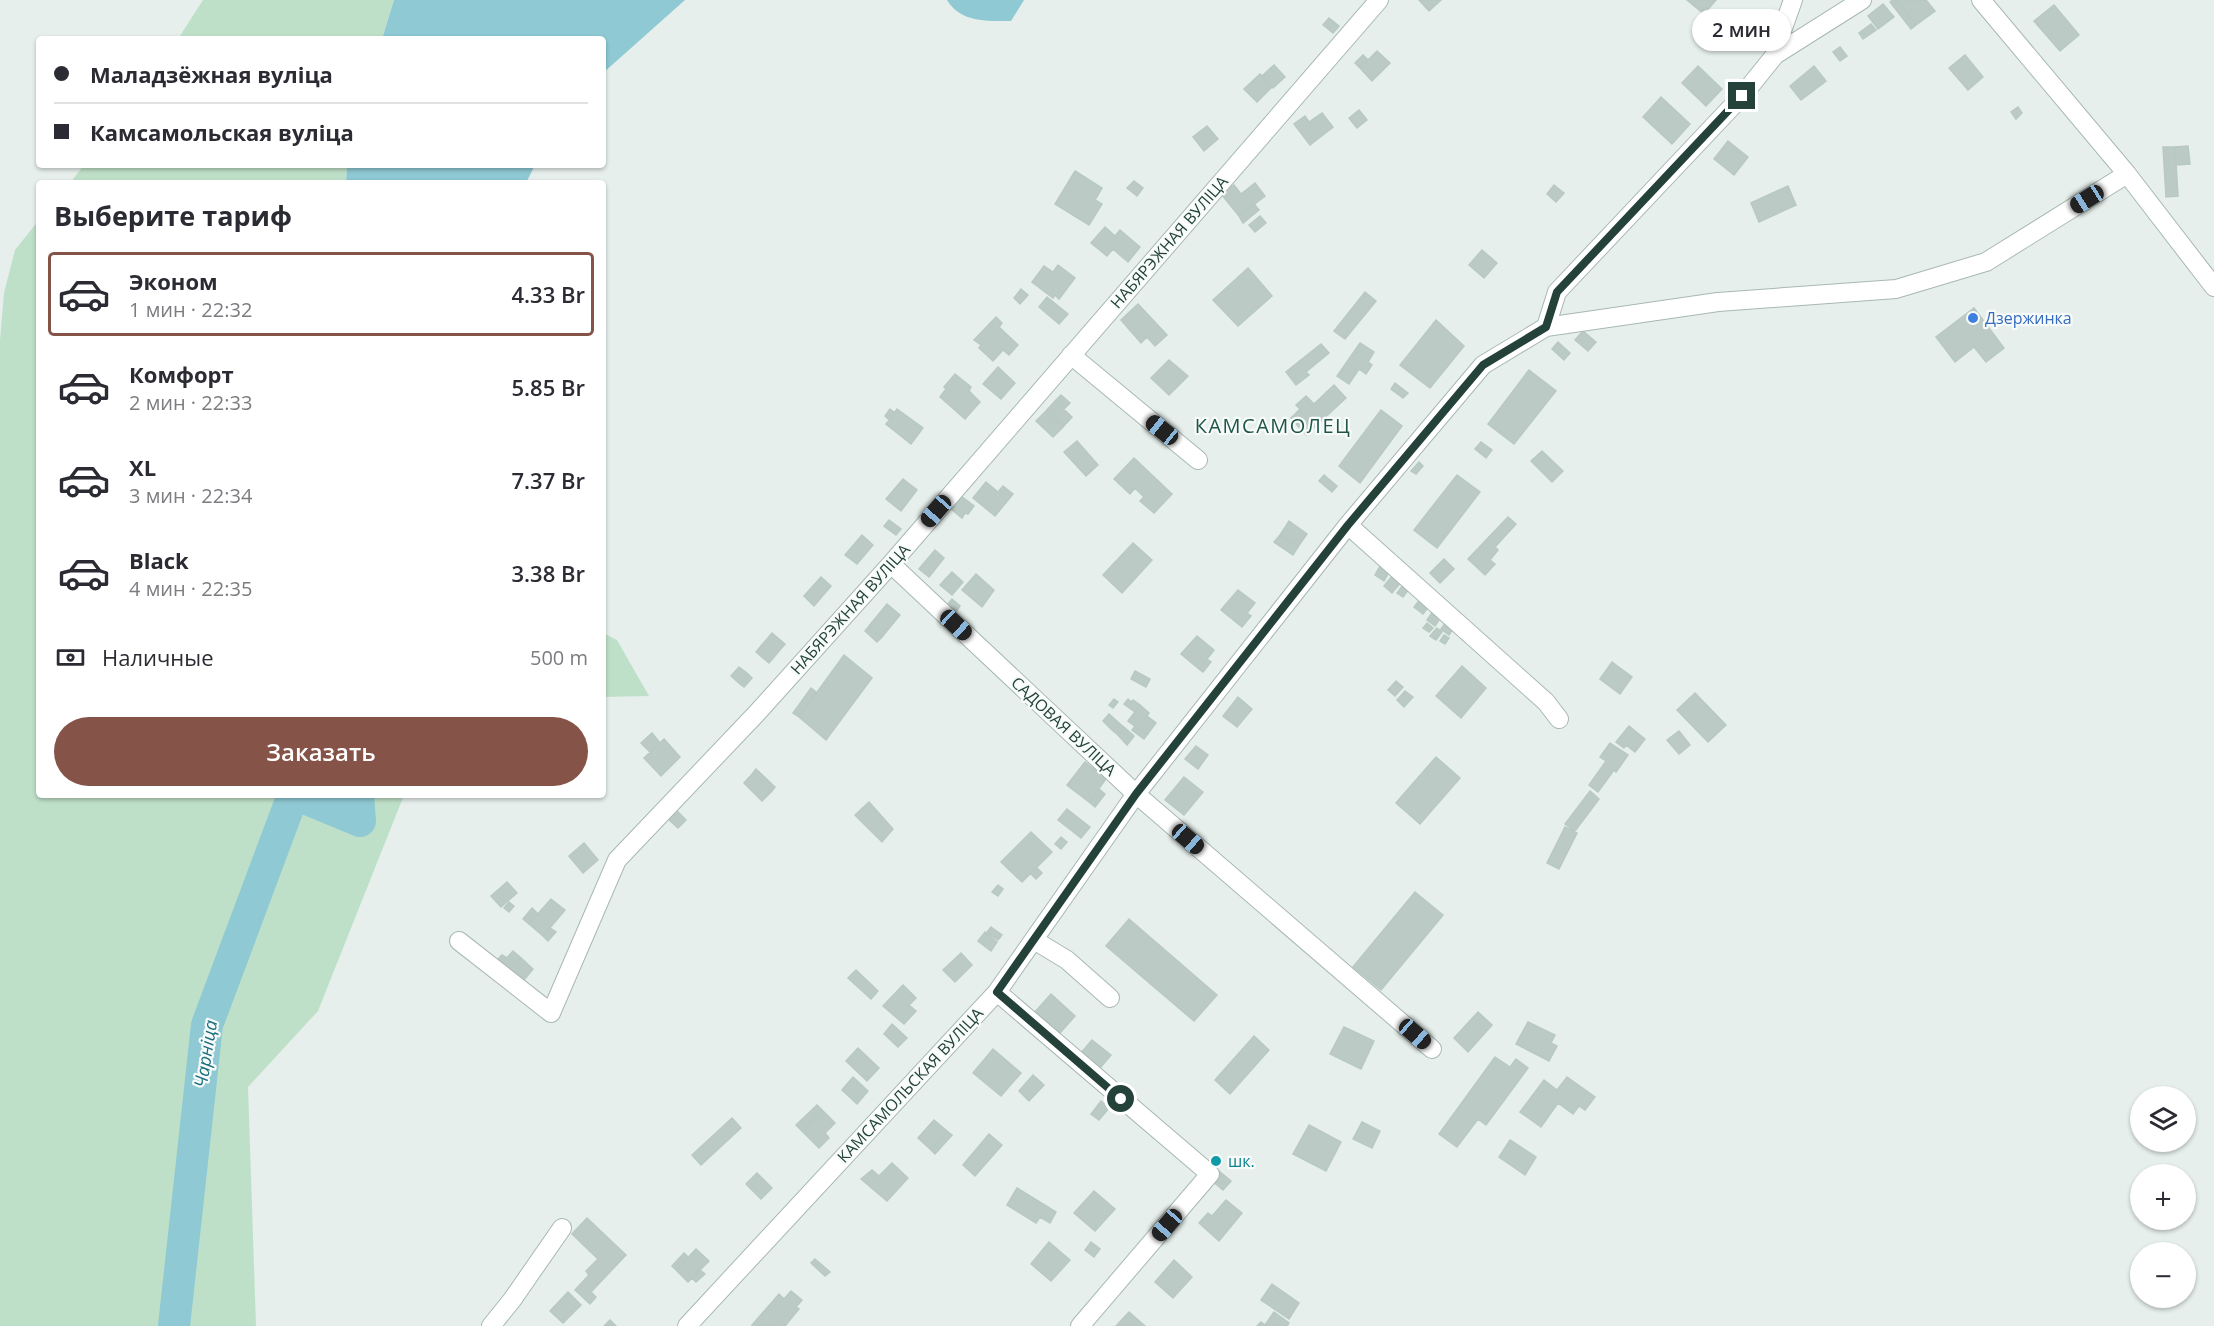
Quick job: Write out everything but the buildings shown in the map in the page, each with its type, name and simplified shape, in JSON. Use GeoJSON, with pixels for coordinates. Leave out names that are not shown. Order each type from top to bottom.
{"type":"FeatureCollection","features":[{"type":"Feature","properties":{"kind":"street","name":"НАБЯРЭЖНАЯ ВУЛІЦА"},"geometry":{"type":"LineString","coordinates":[[459,941],[551,1013],[617,860],[756,714],[891,564],[1379,0]]}},
{"type":"Feature","properties":{"kind":"street"},"geometry":{"type":"LineString","coordinates":[[1775,55],[1793,0]]}},
{"type":"Feature","properties":{"kind":"street"},"geometry":{"type":"LineString","coordinates":[[1862,0],[1775,55],[1742,96],[1557,292],[1546,327],[1718,302],[1896,289],[1986,262],[2127,174]]}},
{"type":"Feature","properties":{"kind":"street"},"geometry":{"type":"LineString","coordinates":[[1981,0],[2127,174],[2214,287]]}},
{"type":"Feature","properties":{"kind":"street","name":"КАМСАМОЛЬСКАЯ ВУЛІЦА"},"geometry":{"type":"LineString","coordinates":[[687,1326],[997,992],[1136,794],[1348,525],[1483,365],[1546,327]]}},
{"type":"Feature","properties":{"kind":"street"},"geometry":{"type":"LineString","coordinates":[[1071,355],[1198,460]]}},
{"type":"Feature","properties":{"kind":"street"},"geometry":{"type":"LineString","coordinates":[[1348,525],[1546,702],[1559,719]]}},
{"type":"Feature","properties":{"kind":"street","name":"САДОВАЯ ВУЛІЦА"},"geometry":{"type":"LineString","coordinates":[[891,564],[1136,794],[1432,1049]]}},
{"type":"Feature","properties":{"kind":"street"},"geometry":{"type":"LineString","coordinates":[[1034,940],[1066,960],[1110,998]]}},
{"type":"Feature","properties":{"kind":"street"},"geometry":{"type":"LineString","coordinates":[[997,992],[1210,1174],[1080,1326]]}},
{"type":"Feature","properties":{"kind":"street"},"geometry":{"type":"LineString","coordinates":[[491,1326],[562,1228]]}},
{"type":"Feature","properties":{"kind":"green space"},"geometry":{"type":"Polygon","coordinates":[[[203,0],[394,0],[383,36],[180,36],[203,0]]]}},
{"type":"Feature","properties":{"kind":"green space"},"geometry":{"type":"Polygon","coordinates":[[[82,168],[347,168],[346,180],[72,180],[82,168]]]}},
{"type":"Feature","properties":{"kind":"green space"},"geometry":{"type":"Polygon","coordinates":[[[36,224],[36,798],[403,798],[318,1011],[248,1087],[256,1326],[0,1326],[0,340],[4,293],[15,250],[36,224]]]}},
{"type":"Feature","properties":{"kind":"green space"},"geometry":{"type":"Polygon","coordinates":[[[606,634],[617,640],[649,696],[606,697],[606,634]]]}},
{"type":"Feature","properties":{"kind":"water"},"geometry":{"type":"Polygon","coordinates":[[[394,0],[685,0],[606,70],[606,36],[383,36],[394,0]]]}},
{"type":"Feature","properties":{"kind":"water"},"geometry":{"type":"Polygon","coordinates":[[[947,0],[1024,0],[1011,21],[1002,21],[967,17],[953,8],[947,0]]]}},
{"type":"Feature","properties":{"kind":"water"},"geometry":{"type":"Polygon","coordinates":[[[347,168],[534,168],[528,180],[346,180],[347,168]]]}},
{"type":"Feature","properties":{"kind":"waterway","name":"Чарніца"},"geometry":{"type":"LineString","coordinates":[[174,1326],[207,1025],[292,798]]}},
{"type":"Feature","properties":{"kind":"waterway","name":"Чарніца"},"geometry":{"type":"LineString","coordinates":[[304,798],[360,821],[358,798]]}},
{"type":"Feature","properties":{"kind":"place","name":"Дзержинка"},"geometry":{"type":"Point","coordinates":[1973,318]}},
{"type":"Feature","properties":{"kind":"place","name":"шк."},"geometry":{"type":"Point","coordinates":[1216,1161]}},
{"type":"Feature","properties":{"kind":"district","name":"КАМСАМОЛЕЦ"},"geometry":{"type":"Point","coordinates":[1273,426]}},
{"type":"Feature","properties":{"kind":"route"},"geometry":{"type":"LineString","coordinates":[[1121,1099],[997,992],[1136,794],[1348,525],[1483,365],[1546,327],[1557,292],[1742,96]]}}]}
